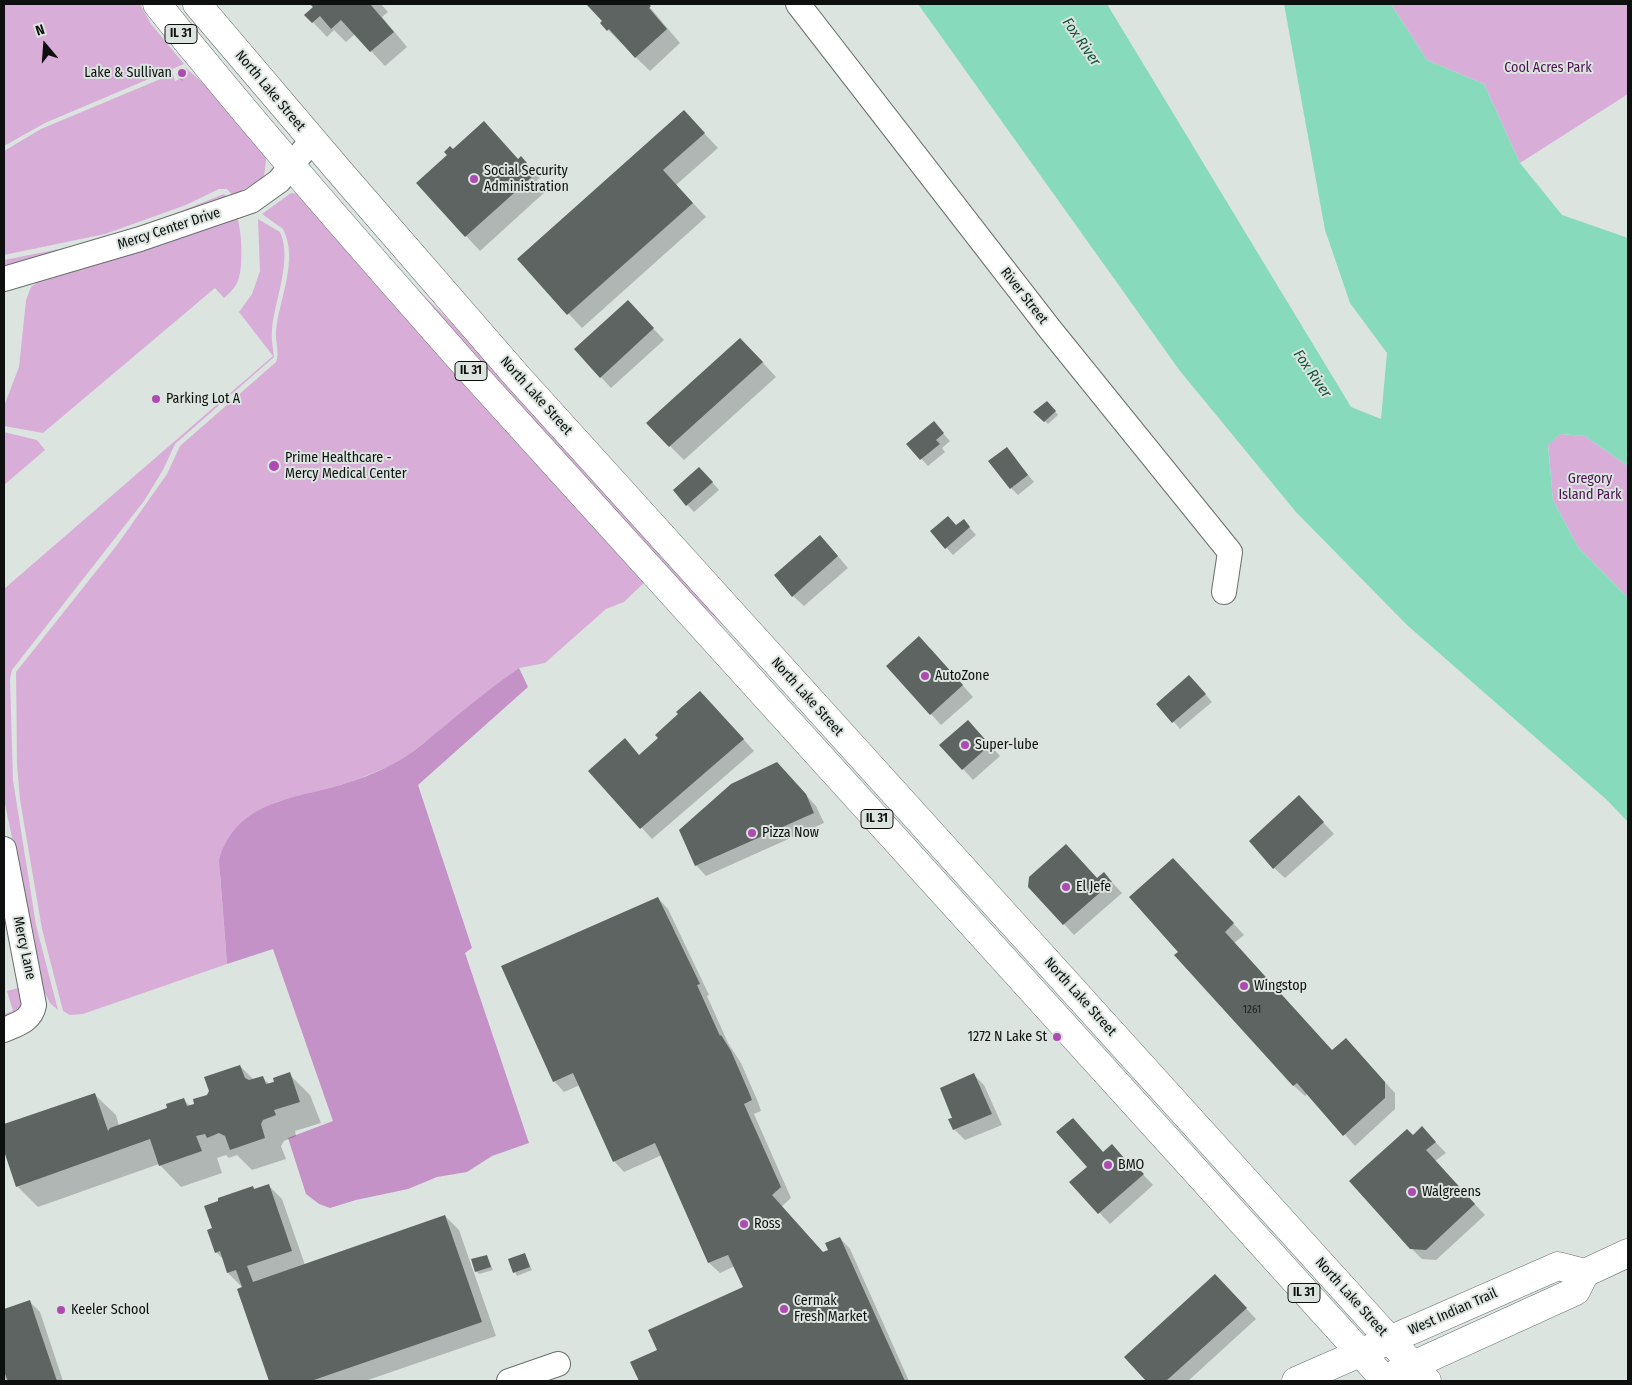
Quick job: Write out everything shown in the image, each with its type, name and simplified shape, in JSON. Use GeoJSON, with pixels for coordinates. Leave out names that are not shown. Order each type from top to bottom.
{"type":"FeatureCollection","features":[{"type":"Feature","properties":{"kind":"main road","name":"IL 31"},"geometry":{"type":"LineString","coordinates":[[157,4],[469,369],[1383,1380]]}},
{"type":"Feature","properties":{"kind":"main road","name":"North Lake Street"},"geometry":{"type":"LineString","coordinates":[[197,4],[516,375],[1420,1373]]}},
{"type":"Feature","properties":{"kind":"main road"},"geometry":{"type":"LineString","coordinates":[[1383,1380],[1420,1373],[1576,1291],[1585,1273],[1628,1253]]}},
{"type":"Feature","properties":{"kind":"main road","name":"West Indian Trail"},"geometry":{"type":"LineString","coordinates":[[1296,1381],[1558,1266],[1585,1273]]}},
{"type":"Feature","properties":{"kind":"street","name":"River Street"},"geometry":{"type":"LineString","coordinates":[[798,4],[1049,328],[1230,552],[1224,592]]}},
{"type":"Feature","properties":{"kind":"street","name":"Mercy Center Drive"},"geometry":{"type":"LineString","coordinates":[[4,279],[140,239],[251,201],[279,181],[312,140]]}},
{"type":"Feature","properties":{"kind":"street","name":"Mercy Lane"},"geometry":{"type":"LineString","coordinates":[[4,849],[34,1005],[33,1013],[24,1021],[4,1030]]}},
{"type":"Feature","properties":{"kind":"street"},"geometry":{"type":"LineString","coordinates":[[509,1381],[558,1364]]}},
{"type":"Feature","properties":{"kind":"green space"},"geometry":{"type":"Polygon","coordinates":[[[4,4],[140,4],[151,24],[184,64],[45,123],[4,146],[4,4]]]}},
{"type":"Feature","properties":{"kind":"green space","name":"Cool Acres Park"},"geometry":{"type":"Polygon","coordinates":[[[1391,4],[1628,4],[1628,94],[1520,163],[1484,84],[1427,60],[1391,4]]]}},
{"type":"Feature","properties":{"kind":"green space"},"geometry":{"type":"Polygon","coordinates":[[[186,68],[222,100],[267,152],[264,177],[233,196],[227,189],[219,189],[186,205],[105,234],[4,255],[4,151],[41,129],[158,80],[173,74],[175,81],[182,78],[179,71],[186,68]]]}},
{"type":"Feature","properties":{"kind":"green space"},"geometry":{"type":"Polygon","coordinates":[[[317,174],[415,287],[486,357],[739,640],[690,594],[315,177],[317,174]]]}},
{"type":"Feature","properties":{"kind":"green space","name":"Prime Healthcare - Mercy Medical Center"},"geometry":{"type":"Polygon","coordinates":[[[291,193],[304,194],[647,580],[624,602],[606,609],[545,663],[519,668],[406,757],[390,766],[351,782],[277,802],[220,875],[227,964],[83,1014],[70,1015],[63,1011],[42,929],[20,800],[17,765],[16,672],[117,545],[167,474],[180,446],[276,362],[278,354],[276,331],[287,280],[289,254],[283,229],[262,214],[291,193]]]}},
{"type":"Feature","properties":{"kind":"green space"},"geometry":{"type":"Polygon","coordinates":[[[224,194],[228,198],[134,230],[224,194]]]}},
{"type":"Feature","properties":{"kind":"green space"},"geometry":{"type":"Polygon","coordinates":[[[237,217],[241,241],[241,269],[237,283],[228,295],[224,298],[215,288],[43,433],[4,426],[4,406],[19,367],[26,300],[31,287],[43,278],[135,253],[237,217]]]}},
{"type":"Feature","properties":{"kind":"green space"},"geometry":{"type":"Polygon","coordinates":[[[258,219],[280,232],[285,255],[282,281],[273,319],[272,340],[274,357],[175,444],[163,470],[144,501],[12,670],[10,679],[13,780],[36,925],[58,1010],[50,1003],[43,989],[4,799],[4,589],[273,356],[239,312],[252,294],[260,271],[258,219]]]}},
{"type":"Feature","properties":{"kind":"green space"},"geometry":{"type":"Polygon","coordinates":[[[128,232],[89,245],[4,266],[4,260],[80,245],[128,232]]]}},
{"type":"Feature","properties":{"kind":"green space"},"geometry":{"type":"Polygon","coordinates":[[[4,432],[37,440],[45,450],[4,485],[4,432]]]}},
{"type":"Feature","properties":{"kind":"green space","name":"Gregory Island Park"},"geometry":{"type":"Polygon","coordinates":[[[1560,434],[1585,436],[1628,466],[1628,598],[1578,547],[1553,500],[1548,444],[1560,434]]]}},
{"type":"Feature","properties":{"kind":"green space"},"geometry":{"type":"Polygon","coordinates":[[[21,988],[22,1010],[4,1019],[4,1014],[13,1011],[7,991],[21,988]]]}},
{"type":"Feature","properties":{"kind":"shaded area"},"geometry":{"type":"Polygon","coordinates":[[[519,668],[528,687],[418,785],[472,948],[465,953],[529,1143],[492,1156],[467,1172],[437,1177],[408,1189],[356,1200],[330,1208],[319,1204],[306,1194],[288,1138],[333,1121],[273,949],[227,964],[219,860],[228,840],[240,824],[255,813],[272,804],[357,780],[405,757],[519,668]]]}},
{"type":"Feature","properties":{"kind":"water","name":"Fox River"},"geometry":{"type":"Polygon","coordinates":[[[918,4],[1107,4],[1351,407],[1381,419],[1387,353],[1350,303],[1325,230],[1284,4],[1391,4],[1427,60],[1484,84],[1520,163],[1562,215],[1628,238],[1628,466],[1585,436],[1560,434],[1548,445],[1553,500],[1578,547],[1628,598],[1628,822],[1607,800],[1407,625],[1296,512],[1180,371],[918,4]]]}},
{"type":"Feature","properties":{"kind":"building"},"geometry":{"type":"Polygon","coordinates":[[[310,4],[370,4],[394,32],[370,52],[341,20],[331,29],[320,16],[312,23],[304,15],[313,7],[310,4]]]}},
{"type":"Feature","properties":{"kind":"building"},"geometry":{"type":"Polygon","coordinates":[[[586,4],[648,4],[651,6],[649,8],[667,29],[635,58],[609,29],[607,31],[600,23],[602,21],[586,4]]]}},
{"type":"Feature","properties":{"kind":"building"},"geometry":{"type":"Polygon","coordinates":[[[684,110],[705,133],[663,170],[693,203],[567,315],[517,259],[684,110]]]}},
{"type":"Feature","properties":{"kind":"building","name":"Social Security Administration"},"geometry":{"type":"Polygon","coordinates":[[[484,121],[518,159],[521,156],[527,163],[524,165],[533,176],[465,237],[416,183],[447,155],[444,152],[450,146],[453,149],[484,121]]]}},
{"type":"Feature","properties":{"kind":"building"},"geometry":{"type":"Polygon","coordinates":[[[628,300],[654,328],[600,378],[574,349],[628,300]]]}},
{"type":"Feature","properties":{"kind":"building"},"geometry":{"type":"Polygon","coordinates":[[[740,338],[763,362],[669,447],[646,423],[740,338]]]}},
{"type":"Feature","properties":{"kind":"building"},"geometry":{"type":"Polygon","coordinates":[[[1047,401],[1056,411],[1044,422],[1033,412],[1047,401]]]}},
{"type":"Feature","properties":{"kind":"building"},"geometry":{"type":"Polygon","coordinates":[[[934,421],[944,433],[936,440],[940,444],[920,460],[906,444],[934,421]]]}},
{"type":"Feature","properties":{"kind":"building"},"geometry":{"type":"Polygon","coordinates":[[[1007,447],[1028,475],[1010,489],[988,461],[1007,447]]]}},
{"type":"Feature","properties":{"kind":"building"},"geometry":{"type":"Polygon","coordinates":[[[699,467],[713,482],[686,506],[673,490],[699,467]]]}},
{"type":"Feature","properties":{"kind":"building"},"geometry":{"type":"Polygon","coordinates":[[[948,516],[956,525],[964,519],[970,527],[945,549],[930,531],[948,516]]]}},
{"type":"Feature","properties":{"kind":"building"},"geometry":{"type":"Polygon","coordinates":[[[820,535],[838,556],[792,597],[774,575],[820,535]]]}},
{"type":"Feature","properties":{"kind":"building","name":"AutoZone"},"geometry":{"type":"Polygon","coordinates":[[[919,636],[963,685],[930,715],[886,666],[919,636]]]}},
{"type":"Feature","properties":{"kind":"building"},"geometry":{"type":"Polygon","coordinates":[[[1189,675],[1206,694],[1172,723],[1156,704],[1189,675]]]}},
{"type":"Feature","properties":{"kind":"building"},"geometry":{"type":"Polygon","coordinates":[[[700,691],[744,739],[640,829],[588,771],[625,738],[639,755],[658,738],[655,735],[678,714],[676,712],[700,691]]]}},
{"type":"Feature","properties":{"kind":"building","name":"Super-lube"},"geometry":{"type":"Polygon","coordinates":[[[968,720],[990,745],[962,770],[939,745],[968,720]]]}},
{"type":"Feature","properties":{"kind":"building"},"geometry":{"type":"Polygon","coordinates":[[[777,762],[806,794],[814,813],[695,866],[679,830],[731,784],[777,762]]]}},
{"type":"Feature","properties":{"kind":"building"},"geometry":{"type":"Polygon","coordinates":[[[1299,795],[1324,822],[1273,869],[1249,841],[1299,795]]]}},
{"type":"Feature","properties":{"kind":"building"},"geometry":{"type":"Polygon","coordinates":[[[1066,844],[1097,878],[1104,872],[1112,882],[1063,925],[1028,887],[1029,877],[1066,844]]]}},
{"type":"Feature","properties":{"kind":"building"},"geometry":{"type":"Polygon","coordinates":[[[1173,858],[1234,923],[1225,932],[1332,1050],[1346,1038],[1385,1082],[1385,1098],[1343,1136],[1297,1083],[1293,1086],[1174,955],[1178,952],[1129,897],[1173,858]]]}},
{"type":"Feature","properties":{"kind":"building"},"geometry":{"type":"Polygon","coordinates":[[[658,897],[700,984],[697,985],[720,1036],[731,1051],[752,1100],[744,1104],[781,1187],[772,1195],[823,1252],[828,1250],[825,1243],[840,1237],[905,1381],[639,1381],[630,1362],[657,1350],[648,1330],[743,1287],[728,1255],[708,1263],[655,1143],[613,1162],[573,1073],[553,1082],[501,966],[658,897]]]}},
{"type":"Feature","properties":{"kind":"building"},"geometry":{"type":"Polygon","coordinates":[[[240,1065],[245,1078],[249,1080],[263,1076],[266,1084],[274,1082],[273,1078],[290,1072],[300,1102],[274,1110],[276,1115],[263,1120],[261,1124],[265,1138],[230,1150],[225,1136],[219,1133],[207,1138],[205,1134],[196,1136],[202,1151],[159,1166],[150,1139],[16,1187],[4,1151],[4,1124],[95,1093],[108,1131],[110,1128],[167,1108],[166,1104],[184,1098],[187,1106],[194,1104],[193,1099],[207,1095],[209,1091],[204,1077],[240,1065]]]}},
{"type":"Feature","properties":{"kind":"building"},"geometry":{"type":"Polygon","coordinates":[[[974,1073],[992,1114],[953,1130],[948,1119],[952,1118],[940,1088],[974,1073]]]}},
{"type":"Feature","properties":{"kind":"building","name":"BMO"},"geometry":{"type":"Polygon","coordinates":[[[1073,1118],[1103,1152],[1112,1144],[1131,1166],[1134,1164],[1144,1174],[1098,1214],[1069,1182],[1087,1167],[1056,1132],[1073,1118]]]}},
{"type":"Feature","properties":{"kind":"building","name":"Walgreens"},"geometry":{"type":"Polygon","coordinates":[[[1422,1126],[1436,1142],[1426,1150],[1475,1204],[1426,1250],[1410,1249],[1349,1181],[1407,1129],[1413,1135],[1422,1126]]]}},
{"type":"Feature","properties":{"kind":"building"},"geometry":{"type":"Polygon","coordinates":[[[269,1184],[292,1251],[247,1266],[253,1282],[445,1215],[482,1322],[311,1381],[269,1381],[237,1289],[242,1287],[236,1270],[227,1273],[220,1251],[215,1253],[207,1230],[212,1228],[204,1206],[218,1201],[218,1198],[253,1186],[254,1189],[269,1184]]]}},
{"type":"Feature","properties":{"kind":"building"},"geometry":{"type":"Polygon","coordinates":[[[525,1253],[530,1267],[513,1273],[508,1259],[525,1253]]]}},
{"type":"Feature","properties":{"kind":"building"},"geometry":{"type":"Polygon","coordinates":[[[487,1255],[491,1267],[475,1272],[471,1259],[487,1255]]]}},
{"type":"Feature","properties":{"kind":"building"},"geometry":{"type":"Polygon","coordinates":[[[1215,1274],[1247,1308],[1166,1381],[1146,1381],[1124,1357],[1215,1274]]]}},
{"type":"Feature","properties":{"kind":"building"},"geometry":{"type":"Polygon","coordinates":[[[30,1300],[57,1381],[8,1381],[4,1372],[4,1309],[30,1300]]]}},
{"type":"Feature","properties":{"kind":"place","name":"Lake & Sullivan"},"geometry":{"type":"Point","coordinates":[182,73]}},
{"type":"Feature","properties":{"kind":"place","name":"Social Security Administration"},"geometry":{"type":"Point","coordinates":[474,179]}},
{"type":"Feature","properties":{"kind":"place","name":"Parking Lot A"},"geometry":{"type":"Point","coordinates":[156,399]}},
{"type":"Feature","properties":{"kind":"place","name":"Prime Healthcare - Mercy Medical Center"},"geometry":{"type":"Point","coordinates":[274,466]}},
{"type":"Feature","properties":{"kind":"place","name":"AutoZone"},"geometry":{"type":"Point","coordinates":[925,676]}},
{"type":"Feature","properties":{"kind":"place","name":"Super-lube"},"geometry":{"type":"Point","coordinates":[965,745]}},
{"type":"Feature","properties":{"kind":"place","name":"Pizza Now"},"geometry":{"type":"Point","coordinates":[752,833]}},
{"type":"Feature","properties":{"kind":"place","name":"El Jefe"},"geometry":{"type":"Point","coordinates":[1066,887]}},
{"type":"Feature","properties":{"kind":"place","name":"Wingstop"},"geometry":{"type":"Point","coordinates":[1244,986]}},
{"type":"Feature","properties":{"kind":"place","name":"1272 N Lake St"},"geometry":{"type":"Point","coordinates":[1057,1037]}},
{"type":"Feature","properties":{"kind":"place","name":"BMO"},"geometry":{"type":"Point","coordinates":[1108,1165]}},
{"type":"Feature","properties":{"kind":"place","name":"Walgreens"},"geometry":{"type":"Point","coordinates":[1412,1192]}},
{"type":"Feature","properties":{"kind":"place","name":"Ross"},"geometry":{"type":"Point","coordinates":[744,1224]}},
{"type":"Feature","properties":{"kind":"place","name":"Cermak Fresh Market"},"geometry":{"type":"Point","coordinates":[784,1309]}},
{"type":"Feature","properties":{"kind":"place","name":"Keeler School"},"geometry":{"type":"Point","coordinates":[61,1310]}}]}
